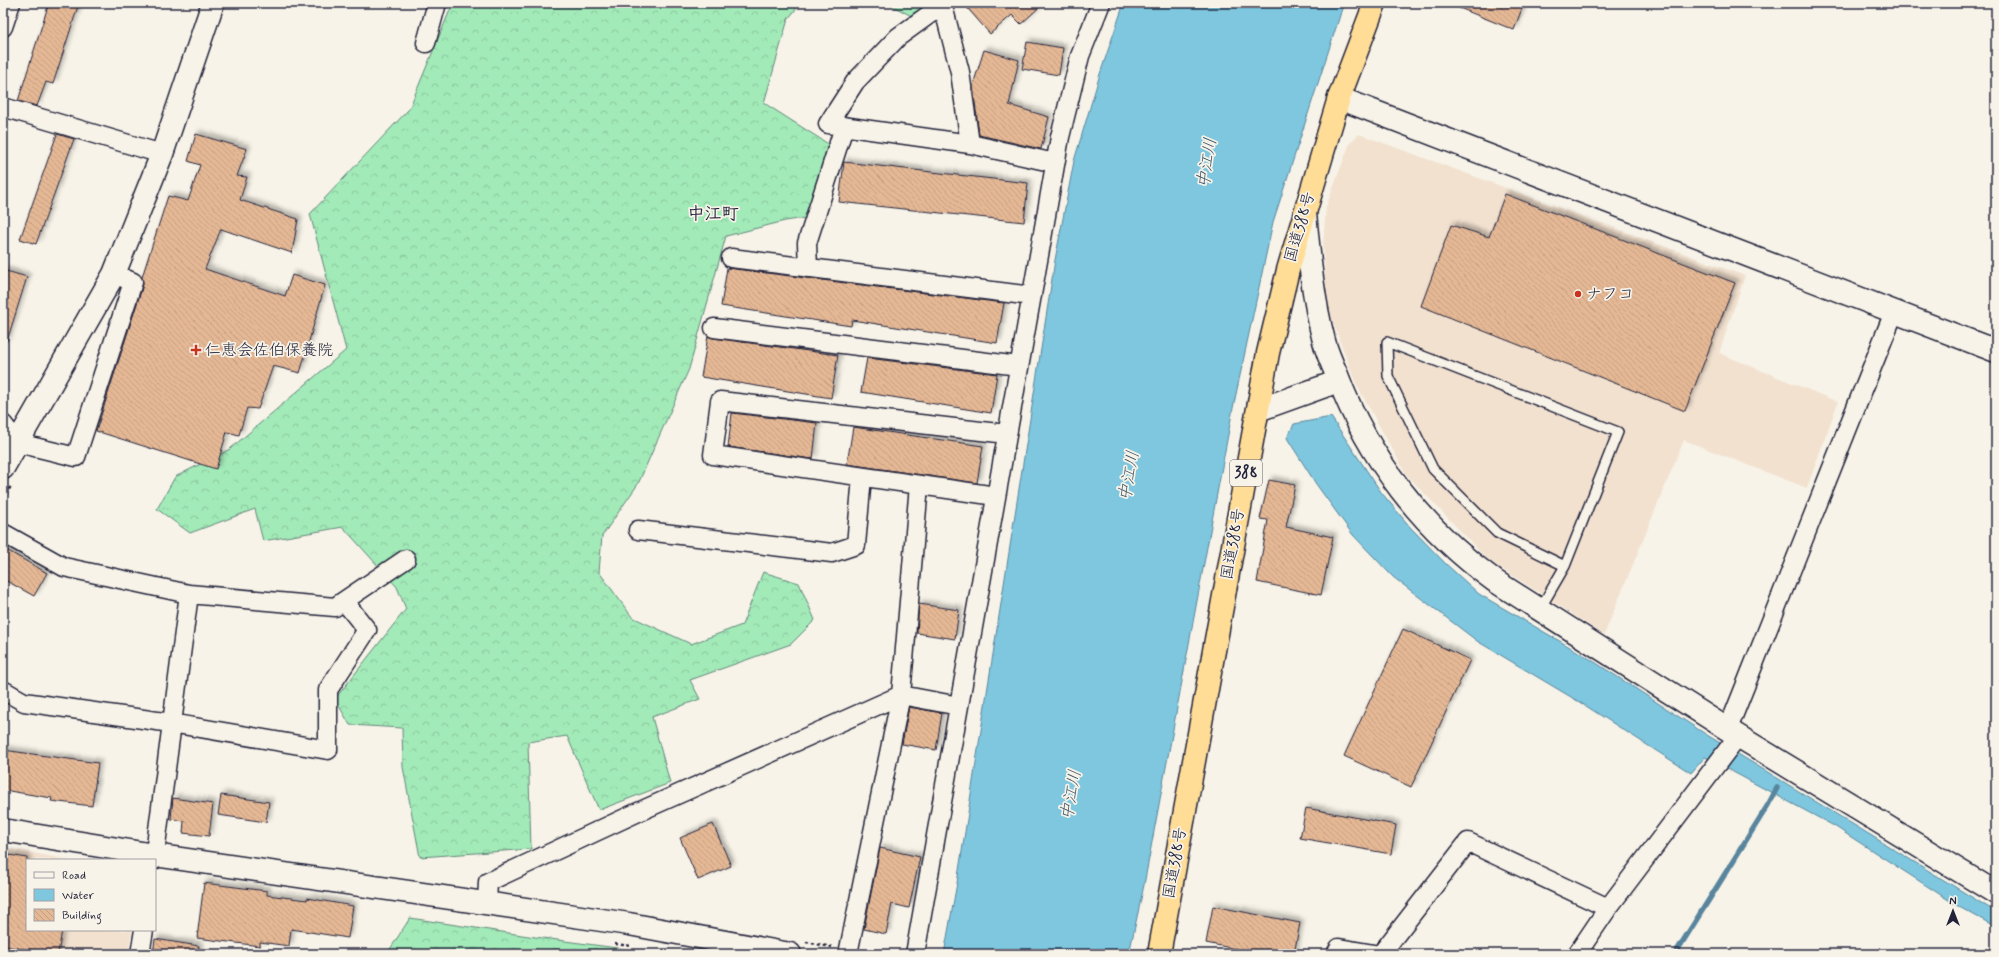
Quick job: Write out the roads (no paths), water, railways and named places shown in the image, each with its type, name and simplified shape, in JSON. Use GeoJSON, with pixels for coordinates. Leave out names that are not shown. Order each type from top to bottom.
{"type":"FeatureCollection","features":[{"type":"Feature","properties":{"kind":"highway","name":"国道388号"},"geometry":{"type":"LineString","coordinates":[[1159,954],[1277,313],[1305,211],[1339,98],[1375,3]]}},
{"type":"Feature","properties":{"kind":"street"},"geometry":{"type":"LineString","coordinates":[[3,27],[10,3]]}},
{"type":"Feature","properties":{"kind":"street"},"geometry":{"type":"LineString","coordinates":[[3,468],[114,274],[162,154],[213,3]]}},
{"type":"Feature","properties":{"kind":"street"},"geometry":{"type":"LineString","coordinates":[[426,43],[436,3]]}},
{"type":"Feature","properties":{"kind":"street"},"geometry":{"type":"LineString","coordinates":[[915,954],[1060,136],[1080,56],[1101,3]]}},
{"type":"Feature","properties":{"kind":"street"},"geometry":{"type":"LineString","coordinates":[[970,144],[960,72],[944,5],[898,37],[855,82],[828,124],[970,144],[1055,163]]}},
{"type":"Feature","properties":{"kind":"street"},"geometry":{"type":"LineString","coordinates":[[1339,98],[1996,351]]}},
{"type":"Feature","properties":{"kind":"street"},"geometry":{"type":"LineString","coordinates":[[3,107],[162,154]]}},
{"type":"Feature","properties":{"kind":"street"},"geometry":{"type":"LineString","coordinates":[[808,268],[807,243],[844,126]]}},
{"type":"Feature","properties":{"kind":"street"},"geometry":{"type":"LineString","coordinates":[[1305,211],[1313,291],[1324,343],[1351,413],[1373,452],[1399,490],[1431,525],[1478,568],[1731,737],[1996,893]]}},
{"type":"Feature","properties":{"kind":"street"},"geometry":{"type":"LineString","coordinates":[[731,258],[1032,296]]}},
{"type":"Feature","properties":{"kind":"street"},"geometry":{"type":"LineString","coordinates":[[3,424],[18,443],[76,457],[133,282],[114,274]]}},
{"type":"Feature","properties":{"kind":"street"},"geometry":{"type":"LineString","coordinates":[[1577,954],[1608,908],[1714,766],[1731,737],[1894,312]]}},
{"type":"Feature","properties":{"kind":"street"},"geometry":{"type":"LineString","coordinates":[[714,328],[1019,366]]}},
{"type":"Feature","properties":{"kind":"street"},"geometry":{"type":"LineString","coordinates":[[1258,410],[1339,381]]}},
{"type":"Feature","properties":{"kind":"street"},"geometry":{"type":"LineString","coordinates":[[996,496],[713,455],[720,401],[1007,434]]}},
{"type":"Feature","properties":{"kind":"street"},"geometry":{"type":"LineString","coordinates":[[638,530],[832,553],[856,545],[862,477]]}},
{"type":"Feature","properties":{"kind":"street"},"geometry":{"type":"LineString","coordinates":[[848,954],[900,695],[919,485]]}},
{"type":"Feature","properties":{"kind":"street"},"geometry":{"type":"LineString","coordinates":[[3,533],[64,567],[189,594],[335,607],[406,559]]}},
{"type":"Feature","properties":{"kind":"street"},"geometry":{"type":"LineString","coordinates":[[154,858],[189,594]]}},
{"type":"Feature","properties":{"kind":"street"},"geometry":{"type":"LineString","coordinates":[[3,690],[24,702],[171,723],[328,750],[328,690],[367,630],[344,601]]}},
{"type":"Feature","properties":{"kind":"street"},"geometry":{"type":"LineString","coordinates":[[488,904],[488,882],[636,813],[900,695],[959,706]]}},
{"type":"Feature","properties":{"kind":"street"},"geometry":{"type":"LineString","coordinates":[[3,830],[154,858],[629,924],[790,954]]}},
{"type":"Feature","properties":{"kind":"street"},"geometry":{"type":"LineString","coordinates":[[1382,954],[1468,842],[1608,908]]}},
{"type":"Feature","properties":{"kind":"street"},"geometry":{"type":"LineString","coordinates":[[140,954],[144,931]]}},
{"type":"Feature","properties":{"kind":"street"},"geometry":{"type":"LineString","coordinates":[[1336,954],[1339,948],[1374,954]]}},
{"type":"Feature","properties":{"kind":"lane"},"geometry":{"type":"LineString","coordinates":[[1540,609],[1565,566],[1618,432],[1387,342],[1388,376],[1433,469],[1497,534],[1565,566]]}},
{"type":"Feature","properties":{"kind":"water","name":"中江川"},"geometry":{"type":"Polygon","coordinates":[[[1124,3],[1344,3],[1273,222],[1233,408],[1144,885],[1129,954],[944,954],[957,883],[1055,260],[1074,161],[1100,74],[1124,3]]]}},
{"type":"Feature","properties":{"kind":"water"},"geometry":{"type":"Polygon","coordinates":[[[1331,417],[1381,492],[1411,528],[1446,564],[1479,594],[1587,657],[1707,735],[1996,912],[1996,927],[1961,908],[1834,826],[1705,757],[1691,773],[1586,706],[1477,641],[1393,577],[1353,535],[1316,484],[1287,438],[1294,424],[1331,417]]]}},
{"type":"Feature","properties":{"kind":"waterway"},"geometry":{"type":"LineString","coordinates":[[1675,954],[1768,805],[1777,788]]}},
{"type":"Feature","properties":{"kind":"place","name":"ナフコ"},"geometry":{"type":"Point","coordinates":[1578,294]}},
{"type":"Feature","properties":{"kind":"place","name":"仁恵会佐伯保養院"},"geometry":{"type":"Point","coordinates":[196,350]}},
{"type":"Feature","properties":{"kind":"district","name":"中江町"},"geometry":{"type":"Point","coordinates":[713,214]}}]}
